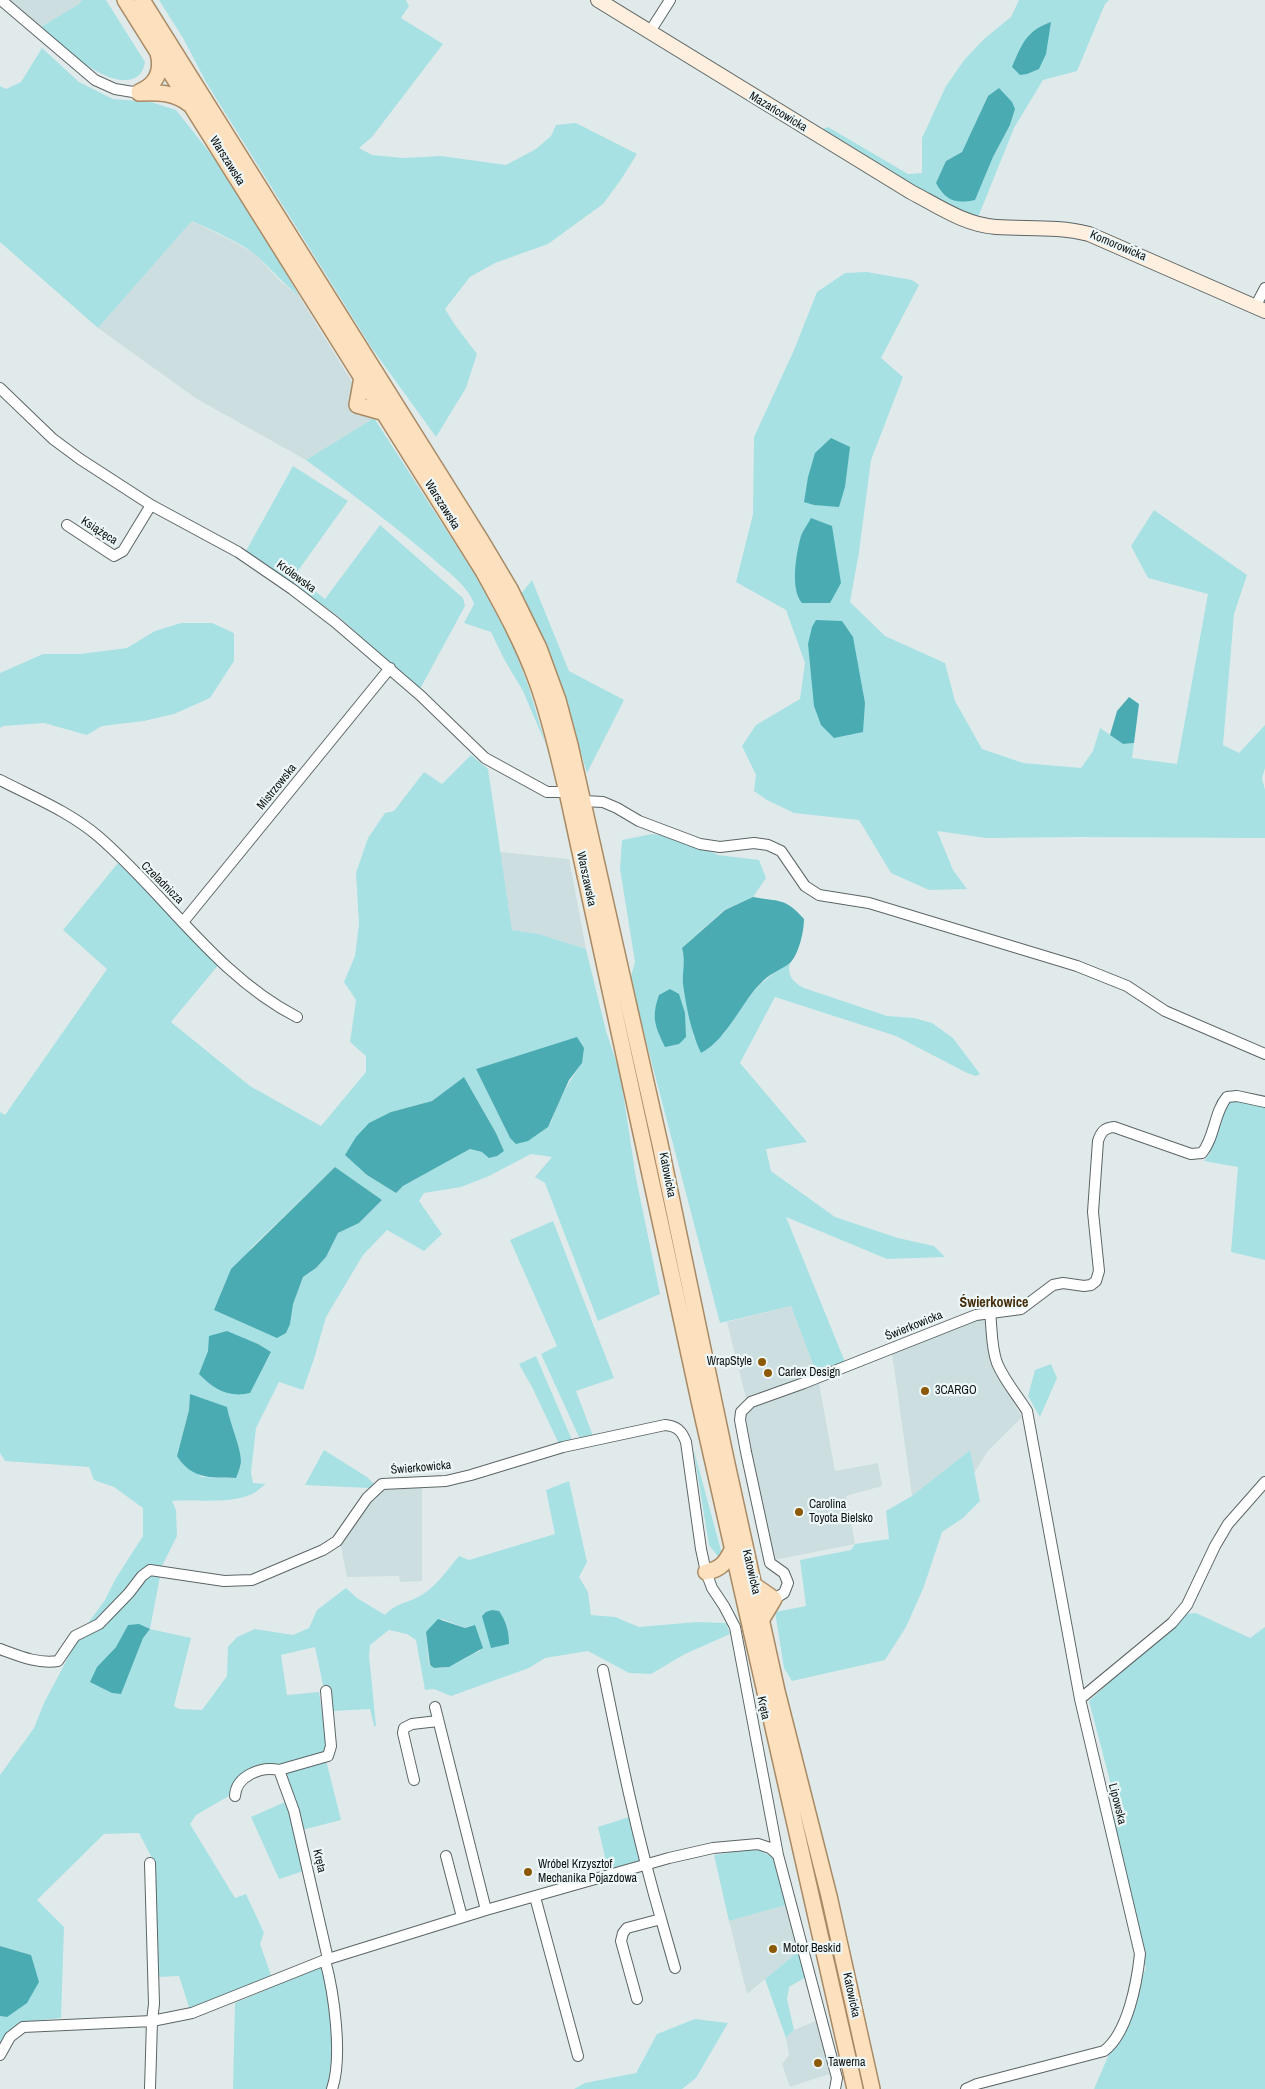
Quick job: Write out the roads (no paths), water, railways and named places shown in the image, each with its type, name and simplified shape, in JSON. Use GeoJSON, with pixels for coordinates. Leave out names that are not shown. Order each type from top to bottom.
{"type":"FeatureCollection","features":[{"type":"Feature","properties":{"kind":"main road","name":"Warszawska"},"geometry":{"type":"LineString","coordinates":[[125,0],[362,377],[356,405],[385,413],[483,572],[509,618],[537,681],[554,738],[627,1065]]}},
{"type":"Feature","properties":{"kind":"main road","name":"Warszawska"},"geometry":{"type":"LineString","coordinates":[[142,0],[510,590],[539,648],[558,700],[583,801],[639,1052]]}},
{"type":"Feature","properties":{"kind":"main road"},"geometry":{"type":"LineString","coordinates":[[138,92],[151,86],[158,75],[160,61],[155,47]]}},
{"type":"Feature","properties":{"kind":"main road"},"geometry":{"type":"LineString","coordinates":[[138,92],[169,94],[182,99],[192,107]]}},
{"type":"Feature","properties":{"kind":"main road","name":"Katowicka"},"geometry":{"type":"LineString","coordinates":[[639,1052],[754,1585],[791,1749],[831,1905],[872,2089]]}},
{"type":"Feature","properties":{"kind":"main road","name":"Katowicka"},"geometry":{"type":"LineString","coordinates":[[627,1065],[733,1548],[855,2089]]}},
{"type":"Feature","properties":{"kind":"main road"},"geometry":{"type":"LineString","coordinates":[[706,1572],[717,1570],[723,1566],[733,1548]]}},
{"type":"Feature","properties":{"kind":"main road"},"geometry":{"type":"LineString","coordinates":[[754,1585],[774,1599],[762,1619]]}},
{"type":"Feature","properties":{"kind":"street"},"geometry":{"type":"LineString","coordinates":[[1,0],[95,80],[116,89],[138,92]]}},
{"type":"Feature","properties":{"kind":"street","name":"Mazańcowicka"},"geometry":{"type":"LineString","coordinates":[[598,0],[910,192],[961,219]]}},
{"type":"Feature","properties":{"kind":"street"},"geometry":{"type":"LineString","coordinates":[[649,33],[670,0]]}},
{"type":"Feature","properties":{"kind":"street","name":"Komorowicka"},"geometry":{"type":"LineString","coordinates":[[961,219],[995,227],[1061,228],[1089,234],[1260,309]]}},
{"type":"Feature","properties":{"kind":"street"},"geometry":{"type":"LineString","coordinates":[[1260,309],[1265,288]]}},
{"type":"Feature","properties":{"kind":"street","name":"Królewska"},"geometry":{"type":"LineString","coordinates":[[0,388],[54,439],[151,505],[238,552],[328,616],[421,696],[485,758],[547,792],[567,792]]}},
{"type":"Feature","properties":{"kind":"street","name":"Książęca"},"geometry":{"type":"LineString","coordinates":[[67,525],[114,556],[123,551],[151,505]]}},
{"type":"Feature","properties":{"kind":"street","name":"Mistrzowska"},"geometry":{"type":"LineString","coordinates":[[183,922],[390,668]]}},
{"type":"Feature","properties":{"kind":"street","name":"Czeladnicza"},"geometry":{"type":"LineString","coordinates":[[0,780],[69,815],[98,836],[256,993],[297,1017]]}},
{"type":"Feature","properties":{"kind":"street"},"geometry":{"type":"LineString","coordinates":[[583,801],[603,802],[639,821],[700,844],[720,847],[754,843],[768,845],[780,851],[805,886],[819,895],[869,903],[1077,966],[1127,986],[1165,1011],[1265,1054]]}},
{"type":"Feature","properties":{"kind":"street","name":"Świerkowicka"},"geometry":{"type":"LineString","coordinates":[[774,1599],[784,1593],[788,1583],[784,1573],[770,1563],[740,1420],[741,1412],[745,1406],[751,1402],[976,1315],[1021,1308],[1053,1284],[1063,1283],[1084,1286],[1096,1281],[1099,1271],[1093,1212],[1098,1141],[1101,1132],[1107,1128],[1114,1127],[1191,1154],[1202,1153],[1207,1146],[1227,1096],[1237,1096],[1265,1102]]}},
{"type":"Feature","properties":{"kind":"street","name":"Lipowska"},"geometry":{"type":"LineString","coordinates":[[966,2089],[1089,2057],[1104,2051],[1112,2045],[1120,2031],[1138,1976],[1140,1954],[1080,1699],[1027,1411],[1004,1377],[997,1362],[990,1312]]}},
{"type":"Feature","properties":{"kind":"street","name":"Świerkowicka"},"geometry":{"type":"LineString","coordinates":[[0,1649],[32,1660],[58,1661],[75,1636],[99,1624],[129,1593],[142,1576],[150,1570],[239,1582],[265,1575],[323,1550],[336,1541],[367,1498],[382,1484],[446,1481],[563,1447],[665,1425],[680,1429],[686,1442],[706,1572]]}},
{"type":"Feature","properties":{"kind":"street"},"geometry":{"type":"LineString","coordinates":[[1080,1699],[1172,1623],[1187,1605],[1215,1546],[1228,1524],[1265,1482]]}},
{"type":"Feature","properties":{"kind":"street","name":"Kręta"},"geometry":{"type":"LineString","coordinates":[[706,1572],[712,1588],[735,1627],[778,1856],[837,2078],[834,2089]]}},
{"type":"Feature","properties":{"kind":"street"},"geometry":{"type":"LineString","coordinates":[[603,1670],[624,1776],[646,1866],[675,1968]]}},
{"type":"Feature","properties":{"kind":"street"},"geometry":{"type":"LineString","coordinates":[[235,1796],[236,1786],[241,1780],[254,1773],[270,1768],[279,1770],[328,1756],[331,1746],[326,1691]]}},
{"type":"Feature","properties":{"kind":"street"},"geometry":{"type":"LineString","coordinates":[[435,1707],[486,1910]]}},
{"type":"Feature","properties":{"kind":"street"},"geometry":{"type":"LineString","coordinates":[[414,1780],[403,1733],[404,1728],[419,1723],[438,1721]]}},
{"type":"Feature","properties":{"kind":"street","name":"Kręta"},"geometry":{"type":"LineString","coordinates":[[279,1770],[294,1812],[327,1960],[337,2055],[336,2076],[332,2089]]}},
{"type":"Feature","properties":{"kind":"street"},"geometry":{"type":"LineString","coordinates":[[0,2055],[10,2037],[22,2027],[152,2021],[192,2013],[327,1960],[462,1917],[669,1858],[713,1848],[758,1844],[770,1848],[778,1856]]}},
{"type":"Feature","properties":{"kind":"street"},"geometry":{"type":"LineString","coordinates":[[446,1856],[462,1917]]}},
{"type":"Feature","properties":{"kind":"street"},"geometry":{"type":"LineString","coordinates":[[150,1863],[154,2004],[150,2089]]}},
{"type":"Feature","properties":{"kind":"street"},"geometry":{"type":"LineString","coordinates":[[535,1897],[578,2056]]}},
{"type":"Feature","properties":{"kind":"street"},"geometry":{"type":"LineString","coordinates":[[637,1998],[620,1941],[627,1928],[661,1919]]}},
{"type":"Feature","properties":{"kind":"place","name":"WrapStyle"},"geometry":{"type":"Point","coordinates":[762,1362]}},
{"type":"Feature","properties":{"kind":"place","name":"Carlex Design"},"geometry":{"type":"Point","coordinates":[768,1373]}},
{"type":"Feature","properties":{"kind":"place","name":"3CARGO"},"geometry":{"type":"Point","coordinates":[925,1391]}},
{"type":"Feature","properties":{"kind":"place","name":"Carolina Toyota Bielsko"},"geometry":{"type":"Point","coordinates":[799,1512]}},
{"type":"Feature","properties":{"kind":"place","name":"Wróbel Krzysztof Mechanika Pojazdowa"},"geometry":{"type":"Point","coordinates":[528,1872]}},
{"type":"Feature","properties":{"kind":"place","name":"Motor Beskid"},"geometry":{"type":"Point","coordinates":[773,1949]}},
{"type":"Feature","properties":{"kind":"place","name":"Tawerna"},"geometry":{"type":"Point","coordinates":[818,2063]}},
{"type":"Feature","properties":{"kind":"district","name":"Świerkowice"},"geometry":{"type":"Point","coordinates":[994,1303]}}]}
